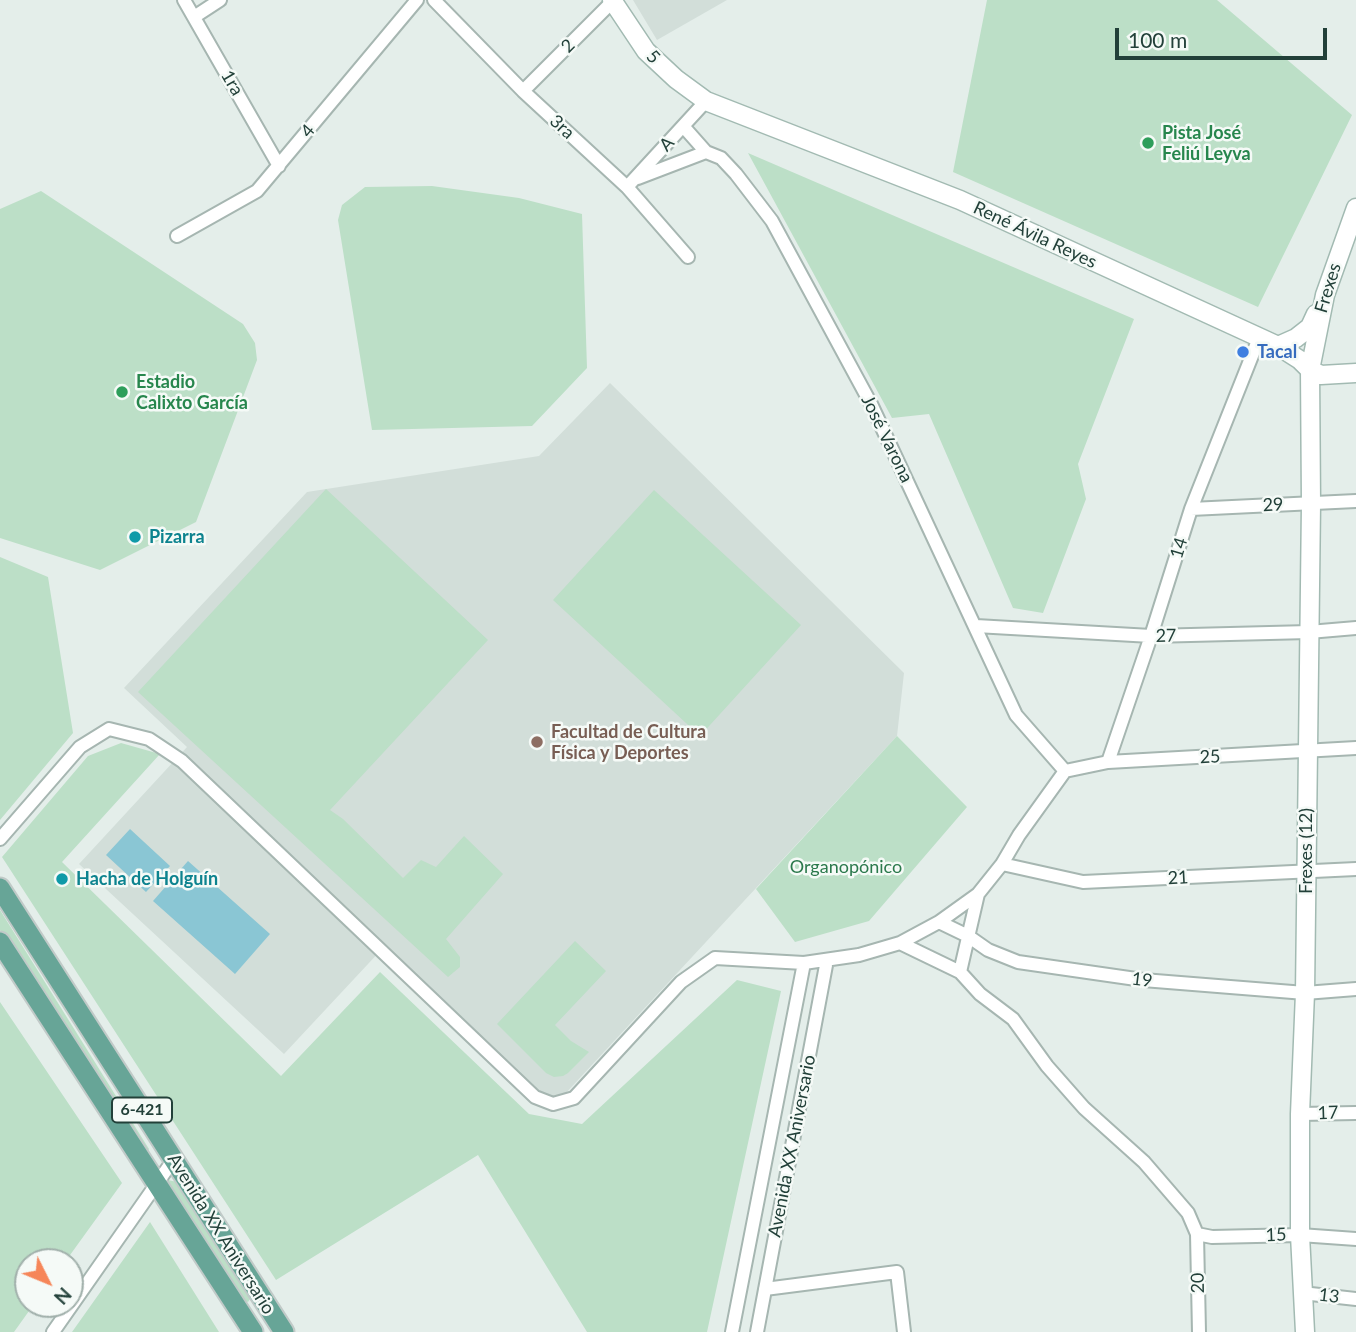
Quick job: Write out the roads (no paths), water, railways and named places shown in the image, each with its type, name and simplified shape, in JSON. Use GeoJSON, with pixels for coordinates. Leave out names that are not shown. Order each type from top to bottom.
{"type":"FeatureCollection","features":[{"type":"Feature","properties":{"kind":"main road","name":"5"},"geometry":{"type":"LineString","coordinates":[[612,0],[646,51],[676,79],[706,101]]}},
{"type":"Feature","properties":{"kind":"main road","name":"René Ávila Reyes"},"geometry":{"type":"LineString","coordinates":[[706,101],[960,200],[1278,345],[1310,370]]}},
{"type":"Feature","properties":{"kind":"main road","name":"Frexes"},"geometry":{"type":"LineString","coordinates":[[1310,370],[1325,295],[1356,208]]}},
{"type":"Feature","properties":{"kind":"main road"},"geometry":{"type":"LineString","coordinates":[[1278,345],[1296,338],[1310,327],[1325,295]]}},
{"type":"Feature","properties":{"kind":"main road"},"geometry":{"type":"LineString","coordinates":[[1310,370],[1321,375],[1356,373]]}},
{"type":"Feature","properties":{"kind":"main road","name":"Frexes (12)"},"geometry":{"type":"LineString","coordinates":[[1306,1332],[1300,1235],[1300,1114],[1307,873],[1310,370]]}},
{"type":"Feature","properties":{"kind":"main road","name":"Avenida XX Aniversario"},"geometry":{"type":"LineString","coordinates":[[0,888],[284,1332]]}},
{"type":"Feature","properties":{"kind":"main road","name":"Avenida XX Aniversario"},"geometry":{"type":"LineString","coordinates":[[0,942],[253,1332]]}},
{"type":"Feature","properties":{"kind":"street","name":"1ra"},"geometry":{"type":"LineString","coordinates":[[184,0],[279,166]]}},
{"type":"Feature","properties":{"kind":"street"},"geometry":{"type":"LineString","coordinates":[[194,17],[220,0]]}},
{"type":"Feature","properties":{"kind":"street","name":"4"},"geometry":{"type":"LineString","coordinates":[[177,236],[257,191],[417,0]]}},
{"type":"Feature","properties":{"kind":"street","name":"3ra"},"geometry":{"type":"LineString","coordinates":[[434,0],[523,91],[631,183],[688,257]]}},
{"type":"Feature","properties":{"kind":"street","name":"2"},"geometry":{"type":"LineString","coordinates":[[523,91],[612,0]]}},
{"type":"Feature","properties":{"kind":"street","name":"A"},"geometry":{"type":"LineString","coordinates":[[631,183],[706,101]]}},
{"type":"Feature","properties":{"kind":"street","name":"José Varona"},"geometry":{"type":"LineString","coordinates":[[683,126],[706,152],[721,159],[736,174],[772,221],[871,404],[1016,715],[1065,771]]}},
{"type":"Feature","properties":{"kind":"street"},"geometry":{"type":"LineString","coordinates":[[631,183],[706,152]]}},
{"type":"Feature","properties":{"kind":"street","name":"14"},"geometry":{"type":"LineString","coordinates":[[1108,762],[1191,509],[1259,338]]}},
{"type":"Feature","properties":{"kind":"street","name":"29"},"geometry":{"type":"LineString","coordinates":[[1191,509],[1356,502]]}},
{"type":"Feature","properties":{"kind":"street","name":"27"},"geometry":{"type":"LineString","coordinates":[[976,626],[1151,636],[1309,632],[1356,628]]}},
{"type":"Feature","properties":{"kind":"street"},"geometry":{"type":"LineString","coordinates":[[0,839],[80,747],[109,729],[149,739],[182,761],[536,1097],[553,1104],[573,1098],[681,982],[715,958],[804,963],[859,956],[900,943],[939,922],[978,894],[1002,864],[1019,835],[1065,771]]}},
{"type":"Feature","properties":{"kind":"street","name":"25"},"geometry":{"type":"LineString","coordinates":[[1065,771],[1108,762],[1356,748]]}},
{"type":"Feature","properties":{"kind":"street","name":"21"},"geometry":{"type":"LineString","coordinates":[[1002,864],[1083,882],[1356,869]]}},
{"type":"Feature","properties":{"kind":"street"},"geometry":{"type":"LineString","coordinates":[[960,972],[978,894]]}},
{"type":"Feature","properties":{"kind":"street","name":"19"},"geometry":{"type":"LineString","coordinates":[[939,922],[968,936],[988,950],[1018,962],[1143,980],[1305,993],[1356,989]]}},
{"type":"Feature","properties":{"kind":"street"},"geometry":{"type":"LineString","coordinates":[[900,943],[960,972],[980,994],[1013,1019],[1047,1066],[1084,1108],[1144,1163],[1188,1213],[1197,1234]]}},
{"type":"Feature","properties":{"kind":"street","name":"Avenida XX Aniversario"},"geometry":{"type":"LineString","coordinates":[[757,1332],[827,960]]}},
{"type":"Feature","properties":{"kind":"street","name":"Avenida XX Aniversario"},"geometry":{"type":"LineString","coordinates":[[732,1332],[804,963]]}},
{"type":"Feature","properties":{"kind":"street","name":"17"},"geometry":{"type":"LineString","coordinates":[[1300,1114],[1356,1112]]}},
{"type":"Feature","properties":{"kind":"street"},"geometry":{"type":"LineString","coordinates":[[53,1332],[174,1158]]}},
{"type":"Feature","properties":{"kind":"street","name":"15"},"geometry":{"type":"LineString","coordinates":[[1197,1234],[1212,1237],[1300,1235],[1356,1239]]}},
{"type":"Feature","properties":{"kind":"street","name":"20"},"geometry":{"type":"LineString","coordinates":[[1197,1234],[1199,1332]]}},
{"type":"Feature","properties":{"kind":"street"},"geometry":{"type":"LineString","coordinates":[[765,1289],[897,1272],[904,1332]]}},
{"type":"Feature","properties":{"kind":"street","name":"13"},"geometry":{"type":"LineString","coordinates":[[1302,1293],[1356,1299]]}},
{"type":"Feature","properties":{"kind":"water"},"geometry":{"type":"Polygon","coordinates":[[[130,829],[170,866],[146,892],[106,855],[130,829]]]}},
{"type":"Feature","properties":{"kind":"water"},"geometry":{"type":"Polygon","coordinates":[[[188,861],[270,934],[235,974],[153,901],[188,861]]]}},
{"type":"Feature","properties":{"kind":"place","name":"Pista José Feliú Leyva"},"geometry":{"type":"Point","coordinates":[1148,143]}},
{"type":"Feature","properties":{"kind":"place","name":"Tacal"},"geometry":{"type":"Point","coordinates":[1243,352]}},
{"type":"Feature","properties":{"kind":"place","name":"Estadio Calixto García"},"geometry":{"type":"Point","coordinates":[122,392]}},
{"type":"Feature","properties":{"kind":"place","name":"Pizarra"},"geometry":{"type":"Point","coordinates":[135,537]}},
{"type":"Feature","properties":{"kind":"place","name":"Facultad de Cultura Física y Deportes"},"geometry":{"type":"Point","coordinates":[537,742]}},
{"type":"Feature","properties":{"kind":"place","name":"Hacha de Holguín"},"geometry":{"type":"Point","coordinates":[62,879]}},
{"type":"Feature","properties":{"kind":"park label","name":"Organopónico"},"geometry":{"type":"Point","coordinates":[846,867]}}]}
